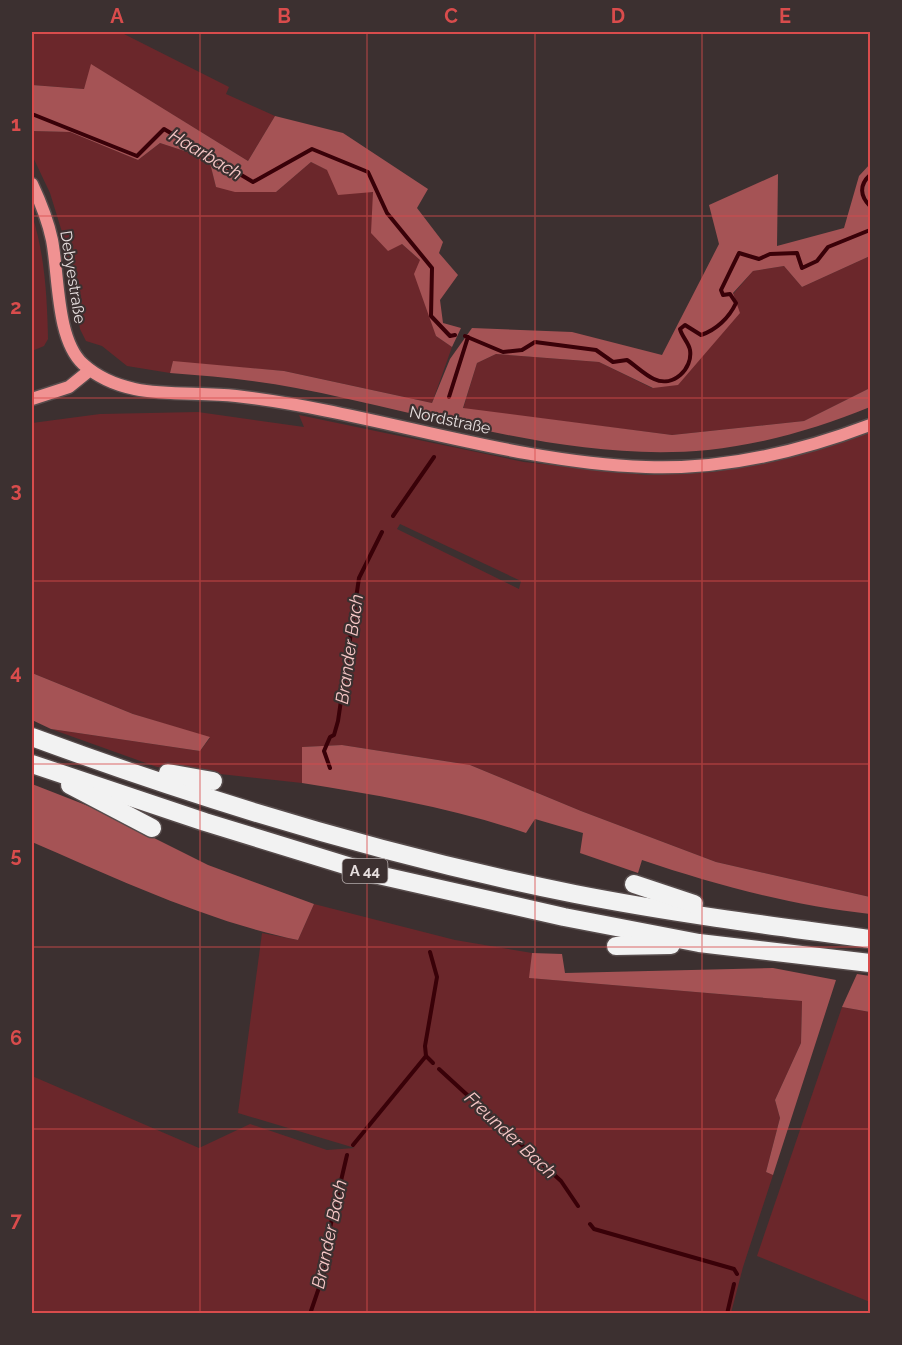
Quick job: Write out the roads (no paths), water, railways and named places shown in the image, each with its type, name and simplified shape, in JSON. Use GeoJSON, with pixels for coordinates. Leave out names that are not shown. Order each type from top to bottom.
{"type":"FeatureCollection","features":[{"type":"Feature","properties":{"kind":"highway","name":"A 44"},"geometry":{"type":"LineString","coordinates":[[32,737],[104,764],[378,848],[575,894],[870,939]]}},
{"type":"Feature","properties":{"kind":"highway"},"geometry":{"type":"LineString","coordinates":[[104,764],[144,766],[172,774],[213,781]]}},
{"type":"Feature","properties":{"kind":"highway","name":"A 44"},"geometry":{"type":"LineString","coordinates":[[36,766],[374,874],[564,917],[699,943],[870,963]]}},
{"type":"Feature","properties":{"kind":"highway"},"geometry":{"type":"LineString","coordinates":[[36,766],[99,802],[152,828]]}},
{"type":"Feature","properties":{"kind":"highway"},"geometry":{"type":"LineString","coordinates":[[634,884],[744,921]]}},
{"type":"Feature","properties":{"kind":"highway"},"geometry":{"type":"LineString","coordinates":[[616,946],[699,943]]}},
{"type":"Feature","properties":{"kind":"main road","name":"Debyestraße"},"geometry":{"type":"LineString","coordinates":[[32,184],[51,237],[63,327],[75,353],[90,370]]}},
{"type":"Feature","properties":{"kind":"main road"},"geometry":{"type":"LineString","coordinates":[[32,399],[69,387],[90,370]]}},
{"type":"Feature","properties":{"kind":"main road","name":"Nordstraße"},"geometry":{"type":"LineString","coordinates":[[90,370],[121,386],[142,391],[235,396],[295,404],[525,453],[587,462],[646,467],[713,465],[776,455],[870,425]]}},
{"type":"Feature","properties":{"kind":"waterway","name":"Haarbach"},"geometry":{"type":"LineString","coordinates":[[32,114],[137,156],[164,129],[253,182],[312,149],[368,172],[387,213],[432,268],[431,316],[450,336],[455,335]]}},
{"type":"Feature","properties":{"kind":"waterway","name":"Haarbach"},"geometry":{"type":"LineString","coordinates":[[870,175],[862,191],[870,206]]}},
{"type":"Feature","properties":{"kind":"waterway","name":"Haarbach"},"geometry":{"type":"LineString","coordinates":[[465,336],[503,352],[522,350],[535,342],[596,350],[613,362],[627,360],[654,379],[668,381],[675,379],[685,370],[690,357],[689,347],[680,329],[685,325],[701,335],[707,333],[726,318],[736,303],[730,294],[723,295],[721,290],[739,253],[759,259],[770,254],[797,253],[802,268],[817,261],[828,247],[870,230]]}},
{"type":"Feature","properties":{"kind":"waterway","name":"Brander Bach"},"geometry":{"type":"LineString","coordinates":[[449,397],[468,337]]}},
{"type":"Feature","properties":{"kind":"waterway","name":"Brander Bach"},"geometry":{"type":"LineString","coordinates":[[393,516],[434,457]]}},
{"type":"Feature","properties":{"kind":"waterway","name":"Brander Bach"},"geometry":{"type":"LineString","coordinates":[[330,768],[324,751],[330,737],[334,735],[338,721],[359,578],[382,532]]}},
{"type":"Feature","properties":{"kind":"waterway","name":"Brander Bach"},"geometry":{"type":"LineString","coordinates":[[353,1145],[426,1056],[425,1046],[437,977],[430,952]]}},
{"type":"Feature","properties":{"kind":"waterway","name":"Freunder Bach"},"geometry":{"type":"LineString","coordinates":[[426,1056],[433,1063]]}},
{"type":"Feature","properties":{"kind":"waterway","name":"Freunder Bach"},"geometry":{"type":"LineString","coordinates":[[439,1069],[561,1181],[578,1206]]}},
{"type":"Feature","properties":{"kind":"waterway","name":"Brander Bach"},"geometry":{"type":"LineString","coordinates":[[310,1314],[326,1267],[324,1257],[347,1155]]}},
{"type":"Feature","properties":{"kind":"waterway","name":"Freunder Bach"},"geometry":{"type":"LineString","coordinates":[[590,1224],[594,1229],[734,1269],[737,1274]]}},
{"type":"Feature","properties":{"kind":"waterway","name":"Freunder Bach"},"geometry":{"type":"LineString","coordinates":[[727,1314],[734,1284]]}}]}
